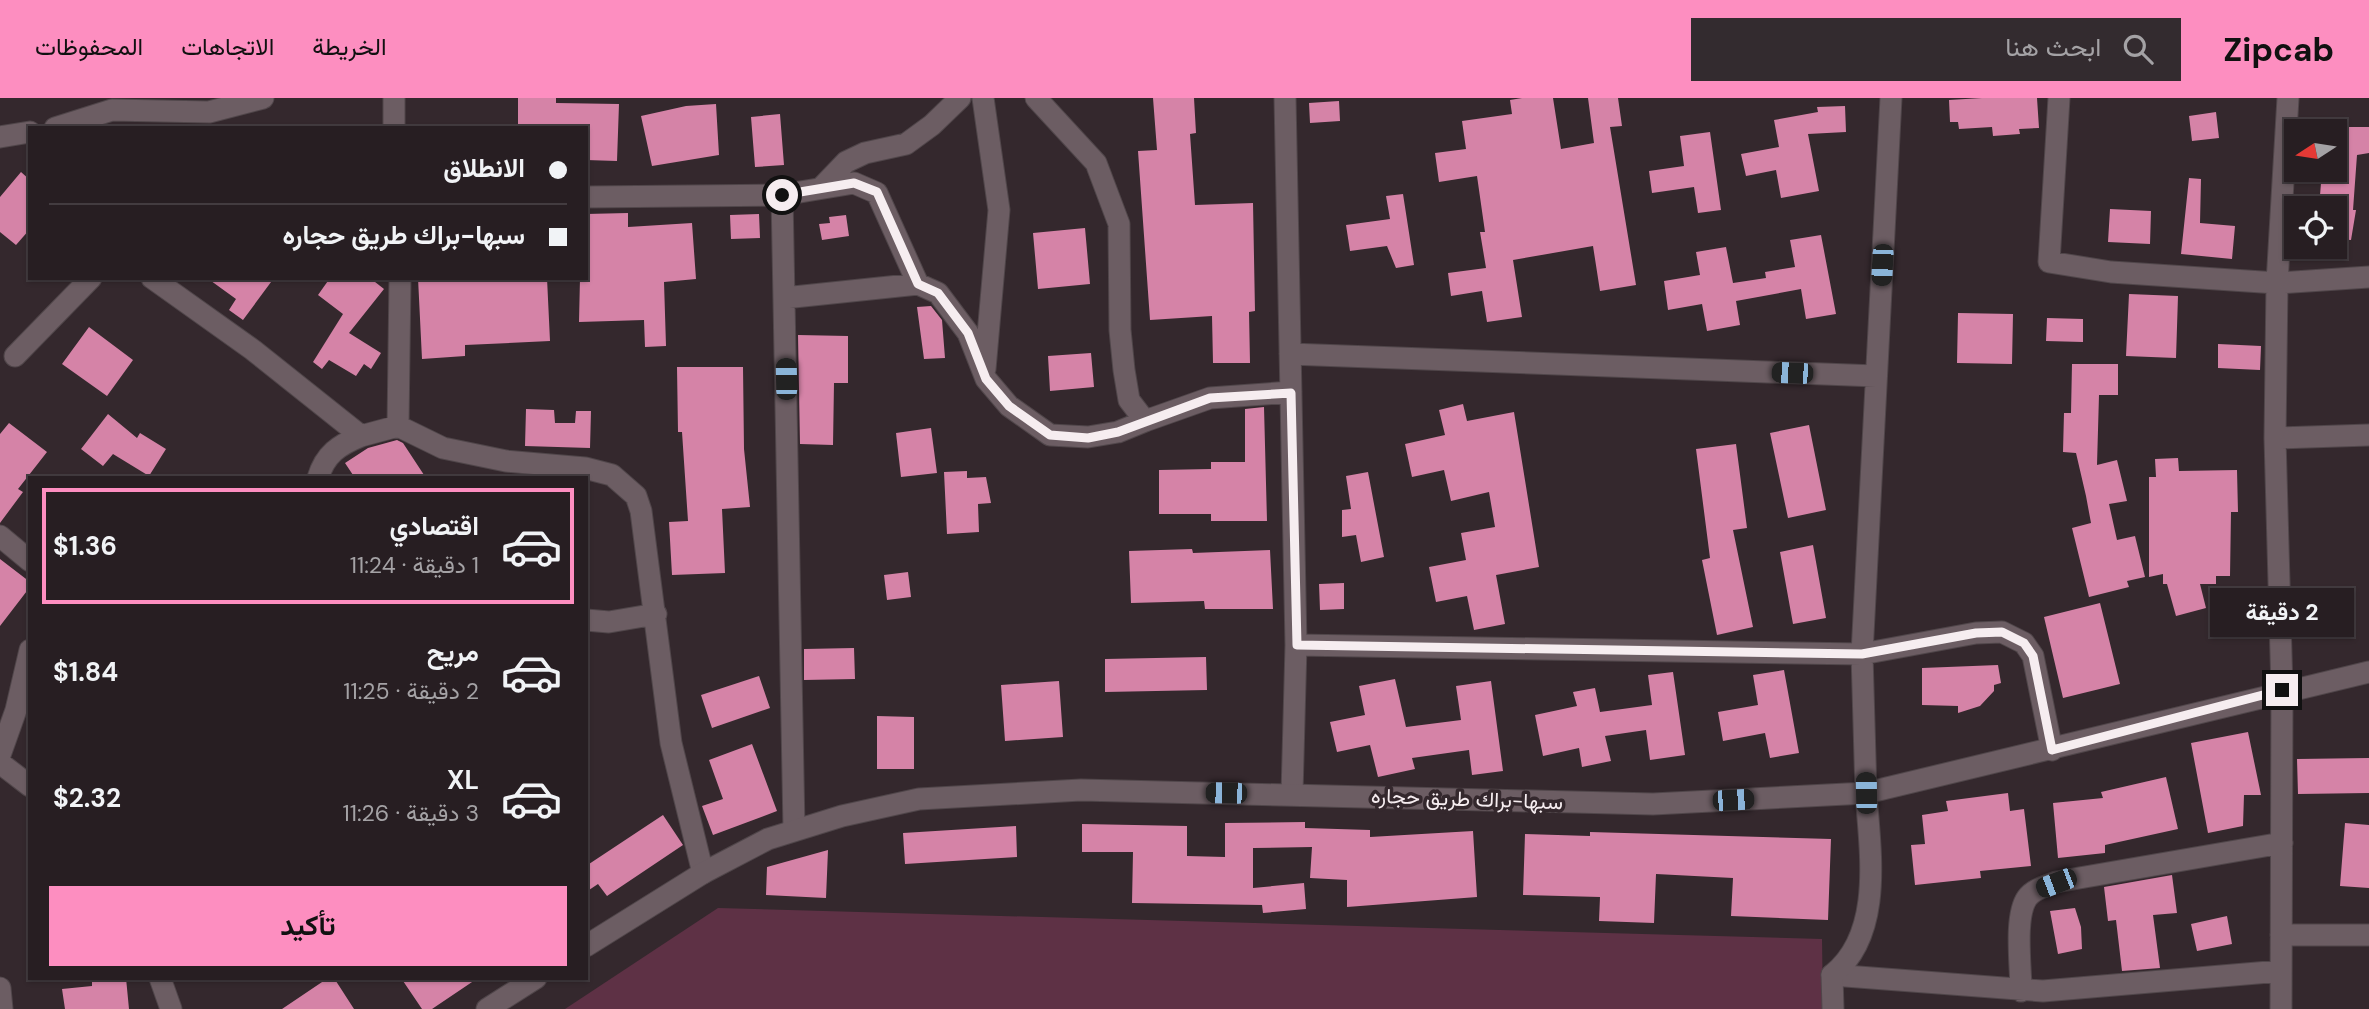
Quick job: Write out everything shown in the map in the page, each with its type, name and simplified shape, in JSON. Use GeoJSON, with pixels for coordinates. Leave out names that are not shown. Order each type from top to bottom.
{"type":"FeatureCollection","features":[{"type":"Feature","properties":{"kind":"street"},"geometry":{"type":"LineString","coordinates":[[60,126],[115,104],[203,120],[263,98]]}},
{"type":"Feature","properties":{"kind":"street"},"geometry":{"type":"LineString","coordinates":[[394,98],[394,126]]}},
{"type":"Feature","properties":{"kind":"street"},"geometry":{"type":"LineString","coordinates":[[823,186],[846,162],[906,144],[932,125],[960,98]]}},
{"type":"Feature","properties":{"kind":"street"},"geometry":{"type":"LineString","coordinates":[[984,98],[999,210],[985,375]]}},
{"type":"Feature","properties":{"kind":"street"},"geometry":{"type":"LineString","coordinates":[[1036,98],[1096,163],[1119,224],[1120,330],[1125,370],[1129,400],[1145,421]]}},
{"type":"Feature","properties":{"kind":"street"},"geometry":{"type":"LineString","coordinates":[[1285,98],[1297,645],[1292,794]]}},
{"type":"Feature","properties":{"kind":"street"},"geometry":{"type":"LineString","coordinates":[[1832,1009],[1832,975],[1856,948],[1871,880],[1862,654],[1891,98]]}},
{"type":"Feature","properties":{"kind":"street"},"geometry":{"type":"LineString","coordinates":[[2059,98],[2049,262],[2101,272],[2277,283],[2369,277]]}},
{"type":"Feature","properties":{"kind":"street"},"geometry":{"type":"LineString","coordinates":[[2281,1009],[2282,690],[2275,438],[2277,283],[2288,98]]}},
{"type":"Feature","properties":{"kind":"street"},"geometry":{"type":"LineString","coordinates":[[0,137],[28,132]]}},
{"type":"Feature","properties":{"kind":"street"},"geometry":{"type":"LineString","coordinates":[[588,197],[782,195],[823,186],[854,183],[877,192],[918,284]]}},
{"type":"Feature","properties":{"kind":"street"},"geometry":{"type":"LineString","coordinates":[[782,195],[794,829]]}},
{"type":"Feature","properties":{"kind":"street"},"geometry":{"type":"LineString","coordinates":[[15,356],[89,280]]}},
{"type":"Feature","properties":{"kind":"street"},"geometry":{"type":"LineString","coordinates":[[155,280],[253,350],[361,436]]}},
{"type":"Feature","properties":{"kind":"street"},"geometry":{"type":"LineString","coordinates":[[398,426],[400,280]]}},
{"type":"Feature","properties":{"kind":"street"},"geometry":{"type":"LineString","coordinates":[[784,298],[918,284],[938,293],[968,333],[985,375],[1009,406],[1050,435],[1088,438],[1118,432],[1210,398],[1291,393]]}},
{"type":"Feature","properties":{"kind":"street"},"geometry":{"type":"LineString","coordinates":[[1290,354],[1876,376]]}},
{"type":"Feature","properties":{"kind":"street"},"geometry":{"type":"LineString","coordinates":[[319,476],[327,457],[335,449],[361,436],[398,426],[443,448],[506,460],[585,468],[621,480],[636,496],[641,510],[671,743],[703,873]]}},
{"type":"Feature","properties":{"kind":"street"},"geometry":{"type":"LineString","coordinates":[[2275,438],[2369,435]]}},
{"type":"Feature","properties":{"kind":"street"},"geometry":{"type":"LineString","coordinates":[[0,536],[28,559]]}},
{"type":"Feature","properties":{"kind":"street"},"geometry":{"type":"LineString","coordinates":[[588,620],[609,622],[656,614]]}},
{"type":"Feature","properties":{"kind":"street"},"geometry":{"type":"LineString","coordinates":[[1297,645],[1862,654],[1976,633],[2002,632],[2024,643],[2033,656],[2052,750]]}},
{"type":"Feature","properties":{"kind":"street"},"geometry":{"type":"LineString","coordinates":[[0,755],[16,710],[28,659]]}},
{"type":"Feature","properties":{"kind":"street","name":"سبها-براك طريق حجاره"},"geometry":{"type":"LineString","coordinates":[[588,945],[703,873],[794,829],[919,799],[1081,790],[1653,804],[1866,793],[2369,671]]}},
{"type":"Feature","properties":{"kind":"street"},"geometry":{"type":"LineString","coordinates":[[0,763],[28,784]]}},
{"type":"Feature","properties":{"kind":"street"},"geometry":{"type":"LineString","coordinates":[[2021,990],[2021,920],[2027,898],[2036,890],[2056,883],[2282,843]]}},
{"type":"Feature","properties":{"kind":"street"},"geometry":{"type":"LineString","coordinates":[[2281,935],[2369,935]]}},
{"type":"Feature","properties":{"kind":"street"},"geometry":{"type":"LineString","coordinates":[[1832,975],[2021,990],[2281,971]]}},
{"type":"Feature","properties":{"kind":"street"},"geometry":{"type":"LineString","coordinates":[[161,980],[171,1009]]}},
{"type":"Feature","properties":{"kind":"street"},"geometry":{"type":"LineString","coordinates":[[487,1009],[533,980]]}},
{"type":"Feature","properties":{"kind":"street"},"geometry":{"type":"LineString","coordinates":[[0,988],[2,1009]]}},
{"type":"Feature","properties":{"kind":"shaded area"},"geometry":{"type":"Polygon","coordinates":[[[718,908],[1822,939],[1823,1009],[565,1009],[718,908]]]}},
{"type":"Feature","properties":{"kind":"building"},"geometry":{"type":"Polygon","coordinates":[[[518,98],[556,98],[556,103],[619,104],[617,161],[588,160],[588,126],[518,126],[518,98]]]}},
{"type":"Feature","properties":{"kind":"building"},"geometry":{"type":"Polygon","coordinates":[[[1153,98],[1194,98],[1196,133],[1190,134],[1195,205],[1253,203],[1255,311],[1249,312],[1250,363],[1213,363],[1212,316],[1150,320],[1138,151],[1157,150],[1153,98]]]}},
{"type":"Feature","properties":{"kind":"building"},"geometry":{"type":"Polygon","coordinates":[[[1553,98],[1561,149],[1594,143],[1588,98],[1618,98],[1622,126],[1610,127],[1636,285],[1600,291],[1593,246],[1513,260],[1522,317],[1487,322],[1482,291],[1451,296],[1448,273],[1486,268],[1480,232],[1485,232],[1477,176],[1439,182],[1435,153],[1466,149],[1462,121],[1512,114],[1510,100],[1553,98]]]}},
{"type":"Feature","properties":{"kind":"building"},"geometry":{"type":"Polygon","coordinates":[[[2037,98],[2039,128],[2019,129],[2020,134],[1993,136],[1992,127],[1959,129],[1958,122],[1950,122],[1949,100],[2037,98]]]}},
{"type":"Feature","properties":{"kind":"building"},"geometry":{"type":"Polygon","coordinates":[[[1339,101],[1340,121],[1310,123],[1309,103],[1339,101]]]}},
{"type":"Feature","properties":{"kind":"building"},"geometry":{"type":"Polygon","coordinates":[[[716,104],[719,155],[652,166],[641,116],[686,106],[716,104]]]}},
{"type":"Feature","properties":{"kind":"building"},"geometry":{"type":"Polygon","coordinates":[[[1845,106],[1846,132],[1808,134],[1819,191],[1781,198],[1776,170],[1746,176],[1741,154],[1779,147],[1774,120],[1818,112],[1817,107],[1845,106]]]}},
{"type":"Feature","properties":{"kind":"building"},"geometry":{"type":"Polygon","coordinates":[[[2216,112],[2219,138],[2192,141],[2189,116],[2216,112]]]}},
{"type":"Feature","properties":{"kind":"building"},"geometry":{"type":"Polygon","coordinates":[[[780,114],[784,165],[755,167],[751,117],[780,114]]]}},
{"type":"Feature","properties":{"kind":"building"},"geometry":{"type":"Polygon","coordinates":[[[2347,127],[2369,127],[2369,153],[2357,155],[2353,210],[2356,210],[2351,240],[2347,240],[2347,196],[2320,196],[2321,183],[2347,182],[2347,127]]]}},
{"type":"Feature","properties":{"kind":"building"},"geometry":{"type":"Polygon","coordinates":[[[1710,132],[1721,210],[1698,213],[1694,187],[1652,193],[1649,171],[1684,166],[1680,136],[1710,132]]]}},
{"type":"Feature","properties":{"kind":"building"},"geometry":{"type":"Polygon","coordinates":[[[21,172],[28,178],[28,231],[16,245],[0,232],[0,197],[21,172]]]}},
{"type":"Feature","properties":{"kind":"building"},"geometry":{"type":"Polygon","coordinates":[[[2189,178],[2201,179],[2200,223],[2235,226],[2232,259],[2181,254],[2189,178]]]}},
{"type":"Feature","properties":{"kind":"building"},"geometry":{"type":"Polygon","coordinates":[[[1403,194],[1414,265],[1396,268],[1387,246],[1350,251],[1346,225],[1390,219],[1386,196],[1403,194]]]}},
{"type":"Feature","properties":{"kind":"building"},"geometry":{"type":"Polygon","coordinates":[[[2110,209],[2151,211],[2150,244],[2108,242],[2110,209]]]}},
{"type":"Feature","properties":{"kind":"building"},"geometry":{"type":"Polygon","coordinates":[[[628,213],[628,227],[692,223],[696,279],[664,282],[666,346],[645,347],[644,320],[579,322],[580,280],[588,280],[588,214],[628,213]]]}},
{"type":"Feature","properties":{"kind":"building"},"geometry":{"type":"Polygon","coordinates":[[[759,214],[760,238],[731,239],[730,215],[759,214]]]}},
{"type":"Feature","properties":{"kind":"building"},"geometry":{"type":"Polygon","coordinates":[[[846,215],[849,236],[822,240],[819,224],[830,223],[829,217],[846,215]]]}},
{"type":"Feature","properties":{"kind":"building"},"geometry":{"type":"Polygon","coordinates":[[[1085,228],[1090,284],[1038,289],[1033,233],[1085,228]]]}},
{"type":"Feature","properties":{"kind":"building"},"geometry":{"type":"Polygon","coordinates":[[[1821,235],[1836,314],[1806,319],[1801,289],[1736,301],[1740,325],[1707,331],[1702,304],[1668,310],[1664,281],[1700,275],[1696,252],[1726,247],[1733,283],[1766,278],[1765,272],[1795,267],[1790,240],[1821,235]]]}},
{"type":"Feature","properties":{"kind":"building"},"geometry":{"type":"Polygon","coordinates":[[[210,280],[273,280],[243,320],[229,310],[236,299],[210,280]]]}},
{"type":"Feature","properties":{"kind":"building"},"geometry":{"type":"Polygon","coordinates":[[[329,280],[373,280],[384,289],[349,333],[381,353],[371,369],[364,364],[356,376],[329,360],[322,369],[313,362],[343,314],[318,295],[329,280]]]}},
{"type":"Feature","properties":{"kind":"building"},"geometry":{"type":"Polygon","coordinates":[[[418,280],[547,280],[550,341],[465,345],[465,356],[422,359],[418,280]]]}},
{"type":"Feature","properties":{"kind":"building"},"geometry":{"type":"Polygon","coordinates":[[[2129,294],[2178,296],[2176,358],[2126,356],[2129,294]]]}},
{"type":"Feature","properties":{"kind":"building"},"geometry":{"type":"Polygon","coordinates":[[[931,306],[942,320],[945,358],[924,359],[917,307],[931,306]]]}},
{"type":"Feature","properties":{"kind":"building"},"geometry":{"type":"Polygon","coordinates":[[[1958,313],[2013,314],[2012,364],[1957,363],[1958,313]]]}},
{"type":"Feature","properties":{"kind":"building"},"geometry":{"type":"Polygon","coordinates":[[[2047,318],[2083,319],[2083,342],[2046,341],[2047,318]]]}},
{"type":"Feature","properties":{"kind":"building"},"geometry":{"type":"Polygon","coordinates":[[[89,327],[133,360],[107,396],[62,364],[89,327]]]}},
{"type":"Feature","properties":{"kind":"building"},"geometry":{"type":"Polygon","coordinates":[[[798,335],[848,336],[848,383],[834,383],[833,445],[800,444],[798,335]]]}},
{"type":"Feature","properties":{"kind":"building"},"geometry":{"type":"Polygon","coordinates":[[[2218,344],[2261,346],[2260,370],[2218,368],[2218,344]]]}},
{"type":"Feature","properties":{"kind":"building"},"geometry":{"type":"Polygon","coordinates":[[[1091,353],[1094,387],[1050,391],[1048,356],[1091,353]]]}},
{"type":"Feature","properties":{"kind":"building"},"geometry":{"type":"Polygon","coordinates":[[[2072,364],[2118,364],[2118,395],[2099,395],[2097,465],[2117,460],[2127,501],[2109,504],[2117,540],[2135,536],[2145,577],[2127,581],[2129,587],[2089,597],[2072,528],[2091,523],[2076,453],[2063,452],[2064,413],[2071,413],[2072,364]]]}},
{"type":"Feature","properties":{"kind":"building"},"geometry":{"type":"Polygon","coordinates":[[[677,367],[743,367],[744,449],[750,507],[722,509],[725,573],[672,575],[669,522],[688,521],[682,432],[678,432],[677,367]]]}},
{"type":"Feature","properties":{"kind":"building"},"geometry":{"type":"Polygon","coordinates":[[[1463,404],[1467,421],[1514,412],[1539,567],[1496,575],[1505,624],[1474,630],[1467,596],[1436,602],[1429,567],[1466,560],[1461,533],[1495,527],[1489,492],[1451,501],[1444,470],[1412,477],[1405,444],[1445,435],[1439,410],[1463,404]]]}},
{"type":"Feature","properties":{"kind":"building"},"geometry":{"type":"Polygon","coordinates":[[[1264,407],[1267,521],[1211,521],[1211,514],[1159,514],[1159,470],[1211,469],[1211,462],[1245,462],[1245,409],[1264,407]]]}},
{"type":"Feature","properties":{"kind":"building"},"geometry":{"type":"Polygon","coordinates":[[[526,409],[554,410],[555,423],[575,423],[576,411],[591,411],[590,448],[525,446],[526,409]]]}},
{"type":"Feature","properties":{"kind":"building"},"geometry":{"type":"Polygon","coordinates":[[[108,414],[137,438],[140,433],[166,449],[149,476],[113,454],[103,466],[81,449],[108,414]]]}},
{"type":"Feature","properties":{"kind":"building"},"geometry":{"type":"Polygon","coordinates":[[[9,423],[47,452],[18,489],[23,492],[0,523],[0,434],[9,423]]]}},
{"type":"Feature","properties":{"kind":"building"},"geometry":{"type":"Polygon","coordinates":[[[1809,425],[1826,510],[1788,518],[1770,433],[1809,425]]]}},
{"type":"Feature","properties":{"kind":"building"},"geometry":{"type":"Polygon","coordinates":[[[931,428],[937,473],[901,477],[896,433],[931,428]]]}},
{"type":"Feature","properties":{"kind":"building"},"geometry":{"type":"Polygon","coordinates":[[[397,440],[403,443],[425,476],[354,476],[345,463],[368,448],[397,440]]]}},
{"type":"Feature","properties":{"kind":"building"},"geometry":{"type":"Polygon","coordinates":[[[1736,444],[1747,528],[1733,530],[1753,627],[1717,635],[1702,560],[1710,558],[1696,449],[1736,444]]]}},
{"type":"Feature","properties":{"kind":"building"},"geometry":{"type":"Polygon","coordinates":[[[2178,458],[2179,471],[2237,470],[2238,512],[2231,512],[2230,576],[2216,576],[2216,584],[2200,584],[2206,608],[2176,616],[2167,584],[2163,584],[2163,574],[2149,577],[2149,477],[2156,477],[2155,459],[2178,458]]]}},
{"type":"Feature","properties":{"kind":"building"},"geometry":{"type":"Polygon","coordinates":[[[967,471],[967,478],[986,477],[991,503],[978,504],[979,532],[947,534],[944,472],[967,471]]]}},
{"type":"Feature","properties":{"kind":"building"},"geometry":{"type":"Polygon","coordinates":[[[1368,472],[1384,557],[1361,562],[1356,535],[1342,537],[1342,510],[1351,509],[1346,476],[1368,472]]]}},
{"type":"Feature","properties":{"kind":"building"},"geometry":{"type":"Polygon","coordinates":[[[1813,545],[1826,618],[1793,624],[1780,552],[1813,545]]]}},
{"type":"Feature","properties":{"kind":"building"},"geometry":{"type":"Polygon","coordinates":[[[1192,549],[1193,553],[1270,550],[1273,609],[1205,609],[1204,601],[1131,603],[1129,551],[1192,549]]]}},
{"type":"Feature","properties":{"kind":"building"},"geometry":{"type":"Polygon","coordinates":[[[0,559],[28,580],[28,590],[0,626],[0,559]]]}},
{"type":"Feature","properties":{"kind":"building"},"geometry":{"type":"Polygon","coordinates":[[[908,572],[911,597],[887,600],[884,575],[908,572]]]}},
{"type":"Feature","properties":{"kind":"building"},"geometry":{"type":"Polygon","coordinates":[[[1344,583],[1344,609],[1320,610],[1319,584],[1344,583]]]}},
{"type":"Feature","properties":{"kind":"building"},"geometry":{"type":"Polygon","coordinates":[[[2100,603],[2120,684],[2063,698],[2044,617],[2100,603]]]}},
{"type":"Feature","properties":{"kind":"building"},"geometry":{"type":"Polygon","coordinates":[[[854,648],[855,679],[804,680],[804,649],[854,648]]]}},
{"type":"Feature","properties":{"kind":"building"},"geometry":{"type":"Polygon","coordinates":[[[1206,657],[1207,690],[1105,692],[1105,659],[1206,657]]]}},
{"type":"Feature","properties":{"kind":"building"},"geometry":{"type":"Polygon","coordinates":[[[1998,665],[2001,683],[1994,685],[1994,691],[1980,706],[1958,713],[1958,706],[1922,705],[1922,668],[1998,665]]]}},
{"type":"Feature","properties":{"kind":"building"},"geometry":{"type":"Polygon","coordinates":[[[1784,670],[1799,753],[1770,758],[1765,733],[1723,741],[1718,712],[1758,705],[1753,675],[1784,670]]]}},
{"type":"Feature","properties":{"kind":"building"},"geometry":{"type":"Polygon","coordinates":[[[1673,672],[1685,755],[1650,760],[1646,730],[1605,736],[1611,761],[1582,767],[1579,748],[1543,756],[1535,715],[1577,706],[1573,692],[1595,688],[1600,712],[1652,705],[1648,675],[1673,672]]]}},
{"type":"Feature","properties":{"kind":"building"},"geometry":{"type":"Polygon","coordinates":[[[759,676],[770,708],[712,728],[701,695],[759,676]]]}},
{"type":"Feature","properties":{"kind":"building"},"geometry":{"type":"Polygon","coordinates":[[[1395,679],[1406,727],[1461,720],[1456,686],[1491,681],[1503,771],[1472,775],[1469,750],[1412,758],[1415,769],[1378,777],[1370,745],[1337,752],[1330,722],[1365,715],[1359,686],[1395,679]]]}},
{"type":"Feature","properties":{"kind":"building"},"geometry":{"type":"Polygon","coordinates":[[[1059,681],[1063,737],[1005,741],[1001,685],[1059,681]]]}},
{"type":"Feature","properties":{"kind":"building"},"geometry":{"type":"Polygon","coordinates":[[[877,716],[914,717],[914,769],[877,769],[877,716]]]}},
{"type":"Feature","properties":{"kind":"building"},"geometry":{"type":"Polygon","coordinates":[[[2248,732],[2261,795],[2244,795],[2243,826],[2208,833],[2191,743],[2248,732]]]}},
{"type":"Feature","properties":{"kind":"building"},"geometry":{"type":"Polygon","coordinates":[[[752,744],[777,811],[713,835],[702,806],[723,799],[709,760],[752,744]]]}},
{"type":"Feature","properties":{"kind":"building"},"geometry":{"type":"Polygon","coordinates":[[[2369,758],[2369,793],[2298,794],[2297,759],[2369,758]]]}},
{"type":"Feature","properties":{"kind":"building"},"geometry":{"type":"Polygon","coordinates":[[[2166,777],[2178,829],[2105,845],[2105,853],[2058,858],[2053,803],[2103,798],[2101,792],[2166,777]]]}},
{"type":"Feature","properties":{"kind":"building"},"geometry":{"type":"Polygon","coordinates":[[[2008,793],[2010,811],[2024,809],[2031,866],[1980,871],[1981,878],[1915,885],[1911,845],[1925,844],[1922,815],[1948,811],[1946,801],[2008,793]]]}},
{"type":"Feature","properties":{"kind":"building"},"geometry":{"type":"Polygon","coordinates":[[[663,815],[683,845],[607,896],[598,884],[588,891],[588,865],[663,815]]]}},
{"type":"Feature","properties":{"kind":"building"},"geometry":{"type":"Polygon","coordinates":[[[1305,822],[1305,828],[1370,830],[1370,837],[1473,831],[1477,897],[1347,907],[1347,880],[1310,878],[1312,847],[1253,848],[1253,888],[1304,883],[1306,909],[1263,913],[1262,905],[1132,903],[1133,852],[1082,852],[1082,824],[1187,826],[1187,856],[1225,857],[1225,823],[1305,822]]]}},
{"type":"Feature","properties":{"kind":"building"},"geometry":{"type":"Polygon","coordinates":[[[2345,823],[2369,825],[2369,888],[2340,886],[2345,823]]]}},
{"type":"Feature","properties":{"kind":"building"},"geometry":{"type":"Polygon","coordinates":[[[1016,826],[1017,857],[905,864],[903,833],[1016,826]]]}},
{"type":"Feature","properties":{"kind":"building"},"geometry":{"type":"Polygon","coordinates":[[[1590,832],[1831,839],[1828,920],[1731,916],[1733,878],[1656,874],[1654,923],[1599,921],[1600,897],[1523,895],[1525,834],[1590,836],[1590,832]]]}},
{"type":"Feature","properties":{"kind":"building"},"geometry":{"type":"Polygon","coordinates":[[[828,850],[826,898],[766,895],[767,867],[828,850]]]}},
{"type":"Feature","properties":{"kind":"building"},"geometry":{"type":"Polygon","coordinates":[[[2172,875],[2177,913],[2153,915],[2160,968],[2122,971],[2116,920],[2108,921],[2104,887],[2172,875]]]}},
{"type":"Feature","properties":{"kind":"building"},"geometry":{"type":"Polygon","coordinates":[[[2075,908],[2081,927],[2082,949],[2058,954],[2050,911],[2075,908]]]}},
{"type":"Feature","properties":{"kind":"building"},"geometry":{"type":"Polygon","coordinates":[[[2227,916],[2232,944],[2197,951],[2191,924],[2227,916]]]}},
{"type":"Feature","properties":{"kind":"building"},"geometry":{"type":"Polygon","coordinates":[[[92,980],[126,980],[129,1009],[65,1009],[62,989],[92,986],[92,980]]]}},
{"type":"Feature","properties":{"kind":"building"},"geometry":{"type":"Polygon","coordinates":[[[325,980],[335,980],[354,1009],[282,1009],[325,980]]]}},
{"type":"Feature","properties":{"kind":"building"},"geometry":{"type":"Polygon","coordinates":[[[402,980],[475,980],[432,1009],[422,1009],[402,980]]]}},
{"type":"Feature","properties":{"kind":"route"},"geometry":{"type":"LineString","coordinates":[[782,195],[823,186],[854,183],[877,192],[888,223],[918,284],[938,293],[968,333],[986,379],[1009,406],[1050,435],[1088,438],[1118,432],[1210,398],[1291,393],[1297,645],[1862,654],[1976,633],[2002,632],[2024,643],[2033,656],[2052,750],[2282,690]]}}]}
